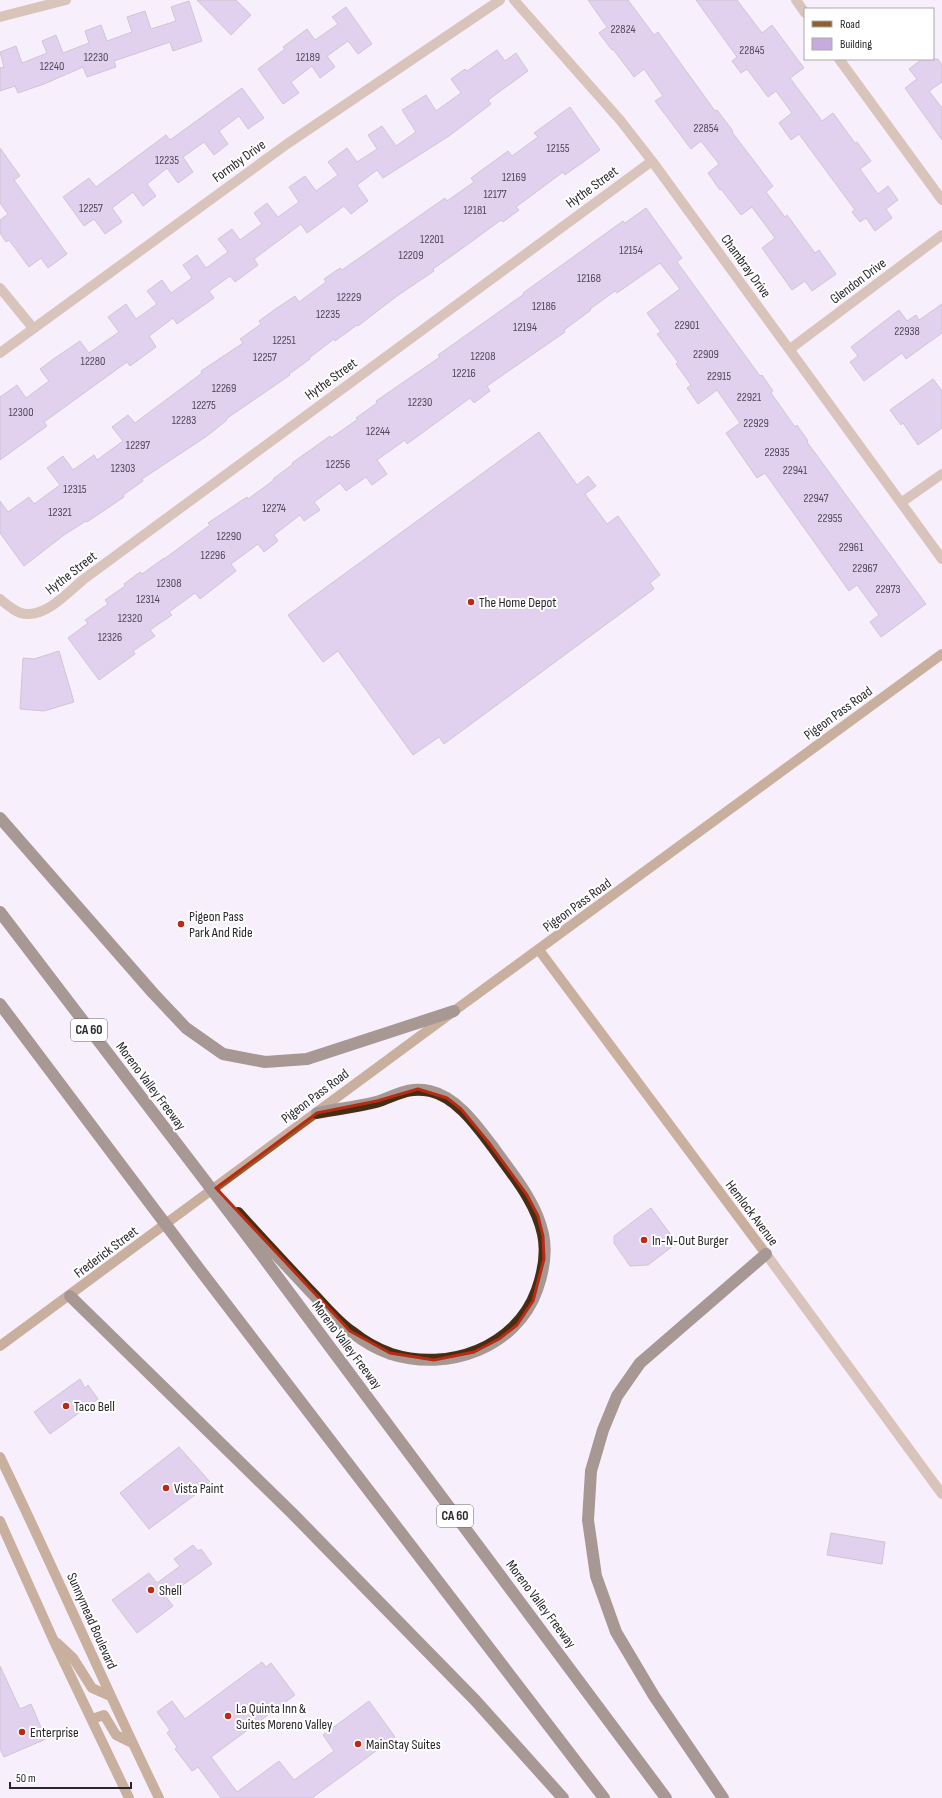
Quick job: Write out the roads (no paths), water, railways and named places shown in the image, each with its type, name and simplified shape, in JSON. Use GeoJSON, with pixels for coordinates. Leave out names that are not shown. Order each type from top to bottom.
{"type":"FeatureCollection","features":[{"type":"Feature","properties":{"kind":"highway"},"geometry":{"type":"LineString","coordinates":[[0,818],[153,993],[186,1028],[223,1054],[265,1062],[307,1059],[454,1011]]}},
{"type":"Feature","properties":{"kind":"highway","name":"Moreno Valley Freeway"},"geometry":{"type":"LineString","coordinates":[[0,912],[178,1147],[248,1231],[666,1798]]}},
{"type":"Feature","properties":{"kind":"highway"},"geometry":{"type":"LineString","coordinates":[[0,1004],[200,1270],[604,1798]]}},
{"type":"Feature","properties":{"kind":"highway"},"geometry":{"type":"LineString","coordinates":[[248,1231],[350,1331],[390,1353],[412,1359],[449,1359],[474,1352],[499,1339],[517,1325],[533,1301],[540,1281],[544,1260],[543,1236],[538,1216],[527,1195],[489,1143],[461,1109],[442,1096],[418,1089],[402,1092],[377,1101],[317,1113]]}},
{"type":"Feature","properties":{"kind":"highway"},"geometry":{"type":"LineString","coordinates":[[723,1798],[654,1696],[616,1632],[595,1569],[588,1520],[591,1471],[603,1430],[617,1396],[640,1363],[766,1254]]}},
{"type":"Feature","properties":{"kind":"highway"},"geometry":{"type":"LineString","coordinates":[[70,1296],[292,1513],[475,1700],[563,1798]]}},
{"type":"Feature","properties":{"kind":"main road","name":"Pigeon Pass Road"},"geometry":{"type":"LineString","coordinates":[[229,1178],[454,1011],[942,654]]}},
{"type":"Feature","properties":{"kind":"main road","name":"Hemlock Avenue"},"geometry":{"type":"LineString","coordinates":[[539,950],[766,1254]]}},
{"type":"Feature","properties":{"kind":"main road","name":"Frederick Street"},"geometry":{"type":"LineString","coordinates":[[0,1346],[229,1178]]}},
{"type":"Feature","properties":{"kind":"main road","name":"Sunnymead Boulevard"},"geometry":{"type":"LineString","coordinates":[[0,1457],[38,1536],[110,1696],[159,1798]]}},
{"type":"Feature","properties":{"kind":"main road"},"geometry":{"type":"LineString","coordinates":[[0,1521],[53,1639],[129,1798]]}},
{"type":"Feature","properties":{"kind":"main road"},"geometry":{"type":"LineString","coordinates":[[53,1639],[73,1658],[92,1688],[110,1696]]}},
{"type":"Feature","properties":{"kind":"main road"},"geometry":{"type":"LineString","coordinates":[[92,1719],[104,1715],[116,1735],[132,1743]]}},
{"type":"Feature","properties":{"kind":"street"},"geometry":{"type":"LineString","coordinates":[[0,17],[66,0]]}},
{"type":"Feature","properties":{"kind":"street","name":"Formby Drive"},"geometry":{"type":"LineString","coordinates":[[0,353],[287,144],[500,0]]}},
{"type":"Feature","properties":{"kind":"street","name":"Chambray Drive"},"geometry":{"type":"LineString","coordinates":[[514,0],[620,120],[652,161],[942,558]]}},
{"type":"Feature","properties":{"kind":"street"},"geometry":{"type":"LineString","coordinates":[[796,0],[804,12]]}},
{"type":"Feature","properties":{"kind":"street"},"geometry":{"type":"LineString","coordinates":[[840,60],[942,200]]}},
{"type":"Feature","properties":{"kind":"street","name":"Hythe Street"},"geometry":{"type":"LineString","coordinates":[[0,599],[10,608],[25,614],[38,613],[48,608],[84,579],[652,161]]}},
{"type":"Feature","properties":{"kind":"street","name":"Glendon Drive"},"geometry":{"type":"LineString","coordinates":[[790,349],[942,235]]}},
{"type":"Feature","properties":{"kind":"street"},"geometry":{"type":"LineString","coordinates":[[0,288],[33,328]]}},
{"type":"Feature","properties":{"kind":"street"},"geometry":{"type":"LineString","coordinates":[[902,502],[942,474]]}},
{"type":"Feature","properties":{"kind":"street","name":"Hemlock Avenue"},"geometry":{"type":"LineString","coordinates":[[766,1254],[942,1494]]}},
{"type":"Feature","properties":{"kind":"place","name":"The Home Depot"},"geometry":{"type":"Point","coordinates":[471,602]}},
{"type":"Feature","properties":{"kind":"place","name":"Pigeon Pass Park And Ride"},"geometry":{"type":"Point","coordinates":[181,924]}},
{"type":"Feature","properties":{"kind":"place","name":"In-N-Out Burger"},"geometry":{"type":"Point","coordinates":[644,1240]}},
{"type":"Feature","properties":{"kind":"place","name":"Taco Bell"},"geometry":{"type":"Point","coordinates":[66,1406]}},
{"type":"Feature","properties":{"kind":"place","name":"Vista Paint"},"geometry":{"type":"Point","coordinates":[166,1488]}},
{"type":"Feature","properties":{"kind":"place","name":"Shell"},"geometry":{"type":"Point","coordinates":[151,1590]}},
{"type":"Feature","properties":{"kind":"place","name":"La Quinta Inn & Suites Moreno Valley"},"geometry":{"type":"Point","coordinates":[228,1716]}},
{"type":"Feature","properties":{"kind":"place","name":"Enterprise"},"geometry":{"type":"Point","coordinates":[22,1732]}},
{"type":"Feature","properties":{"kind":"place","name":"MainStay Suites"},"geometry":{"type":"Point","coordinates":[358,1744]}}]}
